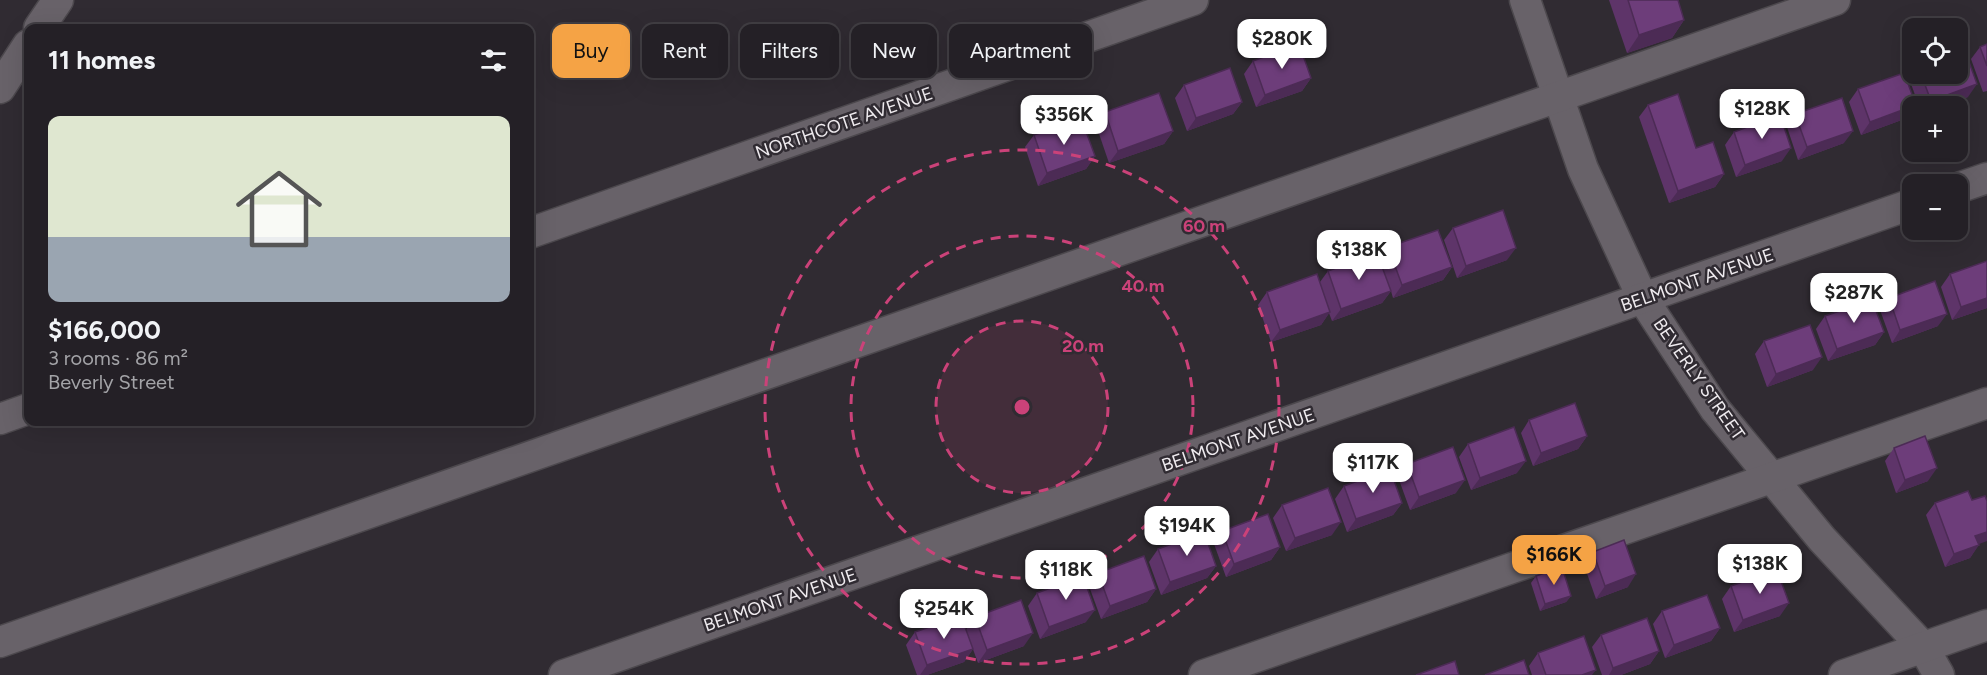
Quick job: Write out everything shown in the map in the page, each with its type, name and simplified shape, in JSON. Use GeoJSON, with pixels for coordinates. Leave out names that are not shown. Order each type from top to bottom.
{"type":"FeatureCollection","features":[{"type":"Feature","properties":{"kind":"street"},"geometry":{"type":"LineString","coordinates":[[42,24],[58,0]]}},
{"type":"Feature","properties":{"kind":"street","name":"NORTHCOTE AVENUE"},"geometry":{"type":"LineString","coordinates":[[534,232],[1193,0]]}},
{"type":"Feature","properties":{"kind":"street","name":"BEVERLY STREET"},"geometry":{"type":"LineString","coordinates":[[1525,0],[1583,169],[1643,299],[1715,408],[1822,539],[1923,647],[1939,675]]}},
{"type":"Feature","properties":{"kind":"street"},"geometry":{"type":"LineString","coordinates":[[0,642],[1836,0]]}},
{"type":"Feature","properties":{"kind":"street"},"geometry":{"type":"LineString","coordinates":[[0,88],[24,51]]}},
{"type":"Feature","properties":{"kind":"street"},"geometry":{"type":"LineString","coordinates":[[1968,185],[1987,178]]}},
{"type":"Feature","properties":{"kind":"street","name":"BELMONT AVENUE"},"geometry":{"type":"LineString","coordinates":[[564,675],[1902,208]]}},
{"type":"Feature","properties":{"kind":"street"},"geometry":{"type":"LineString","coordinates":[[1204,675],[1987,402]]}},
{"type":"Feature","properties":{"kind":"street"},"geometry":{"type":"LineString","coordinates":[[0,419],[24,410]]}},
{"type":"Feature","properties":{"kind":"street"},"geometry":{"type":"LineString","coordinates":[[1844,675],[1987,625]]}},
{"type":"Feature","properties":{"kind":"building"},"geometry":{"type":"Polygon","coordinates":[[[1628,0],[1678,0],[1684,20],[1639,35],[1628,0]]]}},
{"type":"Feature","properties":{"kind":"building"},"geometry":{"type":"Polygon","coordinates":[[[1299,44],[1311,78],[1265,95],[1253,61],[1299,44]]]}},
{"type":"Feature","properties":{"kind":"building"},"geometry":{"type":"Polygon","coordinates":[[[1987,44],[1987,66],[1980,47],[1987,44]]]}},
{"type":"Feature","properties":{"kind":"building"},"geometry":{"type":"Polygon","coordinates":[[[1968,59],[1977,84],[1945,96],[1929,96],[1925,84],[1968,84],[1968,59]]]}},
{"type":"Feature","properties":{"kind":"building"},"geometry":{"type":"Polygon","coordinates":[[[1230,68],[1242,102],[1196,118],[1184,85],[1230,68]]]}},
{"type":"Feature","properties":{"kind":"building"},"geometry":{"type":"Polygon","coordinates":[[[1902,74],[1902,84],[1908,84],[1913,96],[1902,96],[1902,110],[1870,122],[1858,89],[1902,74]]]}},
{"type":"Feature","properties":{"kind":"building"},"geometry":{"type":"Polygon","coordinates":[[[1159,93],[1173,131],[1118,151],[1105,112],[1159,93]]]}},
{"type":"Feature","properties":{"kind":"building"},"geometry":{"type":"Polygon","coordinates":[[[1678,94],[1696,148],[1713,142],[1724,174],[1678,191],[1648,105],[1678,94]]]}},
{"type":"Feature","properties":{"kind":"building"},"geometry":{"type":"Polygon","coordinates":[[[1842,98],[1853,131],[1807,147],[1795,114],[1842,98]]]}},
{"type":"Feature","properties":{"kind":"building"},"geometry":{"type":"Polygon","coordinates":[[[1780,115],[1791,148],[1745,165],[1734,132],[1780,115]]]}},
{"type":"Feature","properties":{"kind":"building"},"geometry":{"type":"Polygon","coordinates":[[[1081,118],[1095,156],[1047,173],[1034,135],[1081,118]]]}},
{"type":"Feature","properties":{"kind":"building"},"geometry":{"type":"Polygon","coordinates":[[[1503,210],[1516,248],[1466,266],[1453,228],[1503,210]]]}},
{"type":"Feature","properties":{"kind":"building"},"geometry":{"type":"Polygon","coordinates":[[[1438,230],[1452,267],[1402,285],[1388,247],[1438,230]]]}},
{"type":"Feature","properties":{"kind":"building"},"geometry":{"type":"Polygon","coordinates":[[[1377,253],[1391,291],[1341,309],[1328,271],[1377,253]]]}},
{"type":"Feature","properties":{"kind":"building"},"geometry":{"type":"Polygon","coordinates":[[[1987,261],[1987,298],[1961,307],[1950,274],[1987,261]]]}},
{"type":"Feature","properties":{"kind":"building"},"geometry":{"type":"Polygon","coordinates":[[[1317,274],[1330,312],[1280,330],[1267,292],[1317,274]]]}},
{"type":"Feature","properties":{"kind":"building"},"geometry":{"type":"Polygon","coordinates":[[[1935,281],[1947,314],[1900,330],[1889,298],[1935,281]]]}},
{"type":"Feature","properties":{"kind":"building"},"geometry":{"type":"Polygon","coordinates":[[[1872,300],[1884,332],[1837,349],[1825,316],[1872,300]]]}},
{"type":"Feature","properties":{"kind":"building"},"geometry":{"type":"Polygon","coordinates":[[[1810,325],[1822,357],[1776,374],[1764,341],[1810,325]]]}},
{"type":"Feature","properties":{"kind":"building"},"geometry":{"type":"Polygon","coordinates":[[[1575,403],[1587,436],[1541,453],[1529,420],[1575,403]]]}},
{"type":"Feature","properties":{"kind":"building"},"geometry":{"type":"Polygon","coordinates":[[[1514,427],[1526,461],[1480,478],[1468,444],[1514,427]]]}},
{"type":"Feature","properties":{"kind":"building"},"geometry":{"type":"Polygon","coordinates":[[[1925,436],[1937,468],[1905,480],[1894,448],[1925,436]]]}},
{"type":"Feature","properties":{"kind":"building"},"geometry":{"type":"Polygon","coordinates":[[[1453,447],[1465,480],[1419,497],[1407,464],[1453,447]]]}},
{"type":"Feature","properties":{"kind":"building"},"geometry":{"type":"Polygon","coordinates":[[[1390,469],[1402,503],[1356,519],[1344,486],[1390,469]]]}},
{"type":"Feature","properties":{"kind":"building"},"geometry":{"type":"Polygon","coordinates":[[[1328,488],[1341,522],[1295,538],[1282,505],[1328,488]]]}},
{"type":"Feature","properties":{"kind":"building"},"geometry":{"type":"Polygon","coordinates":[[[1968,491],[1972,500],[1985,496],[1987,532],[1975,536],[1979,545],[1954,554],[1935,503],[1968,491]]]}},
{"type":"Feature","properties":{"kind":"building"},"geometry":{"type":"Polygon","coordinates":[[[1268,514],[1280,547],[1234,564],[1222,531],[1268,514]]]}},
{"type":"Feature","properties":{"kind":"building"},"geometry":{"type":"Polygon","coordinates":[[[1204,532],[1216,566],[1170,582],[1158,549],[1204,532]]]}},
{"type":"Feature","properties":{"kind":"building"},"geometry":{"type":"Polygon","coordinates":[[[1624,540],[1636,574],[1605,586],[1593,552],[1624,540]]]}},
{"type":"Feature","properties":{"kind":"building"},"geometry":{"type":"Polygon","coordinates":[[[1144,556],[1156,589],[1110,606],[1098,573],[1144,556]]]}},
{"type":"Feature","properties":{"kind":"building"},"geometry":{"type":"Polygon","coordinates":[[[1562,567],[1571,596],[1545,604],[1536,576],[1562,567]]]}},
{"type":"Feature","properties":{"kind":"building"},"geometry":{"type":"Polygon","coordinates":[[[1777,570],[1789,603],[1743,620],[1731,586],[1777,570]]]}},
{"type":"Feature","properties":{"kind":"building"},"geometry":{"type":"Polygon","coordinates":[[[1083,576],[1095,610],[1049,627],[1037,593],[1083,576]]]}},
{"type":"Feature","properties":{"kind":"building"},"geometry":{"type":"Polygon","coordinates":[[[1707,595],[1720,628],[1674,645],[1662,611],[1707,595]]]}},
{"type":"Feature","properties":{"kind":"building"},"geometry":{"type":"Polygon","coordinates":[[[1021,600],[1033,633],[987,650],[975,617],[1021,600]]]}},
{"type":"Feature","properties":{"kind":"building"},"geometry":{"type":"Polygon","coordinates":[[[961,616],[973,649],[927,665],[915,632],[961,616]]]}},
{"type":"Feature","properties":{"kind":"building"},"geometry":{"type":"Polygon","coordinates":[[[1647,618],[1659,651],[1613,668],[1601,635],[1647,618]]]}},
{"type":"Feature","properties":{"kind":"building"},"geometry":{"type":"Polygon","coordinates":[[[1584,636],[1596,670],[1582,675],[1546,675],[1538,653],[1584,636]]]}},
{"type":"Feature","properties":{"kind":"building"},"geometry":{"type":"Polygon","coordinates":[[[1524,660],[1529,675],[1485,675],[1524,660]]]}},
{"type":"Feature","properties":{"kind":"building"},"geometry":{"type":"Polygon","coordinates":[[[1455,661],[1459,675],[1416,675],[1455,661]]]}}]}
